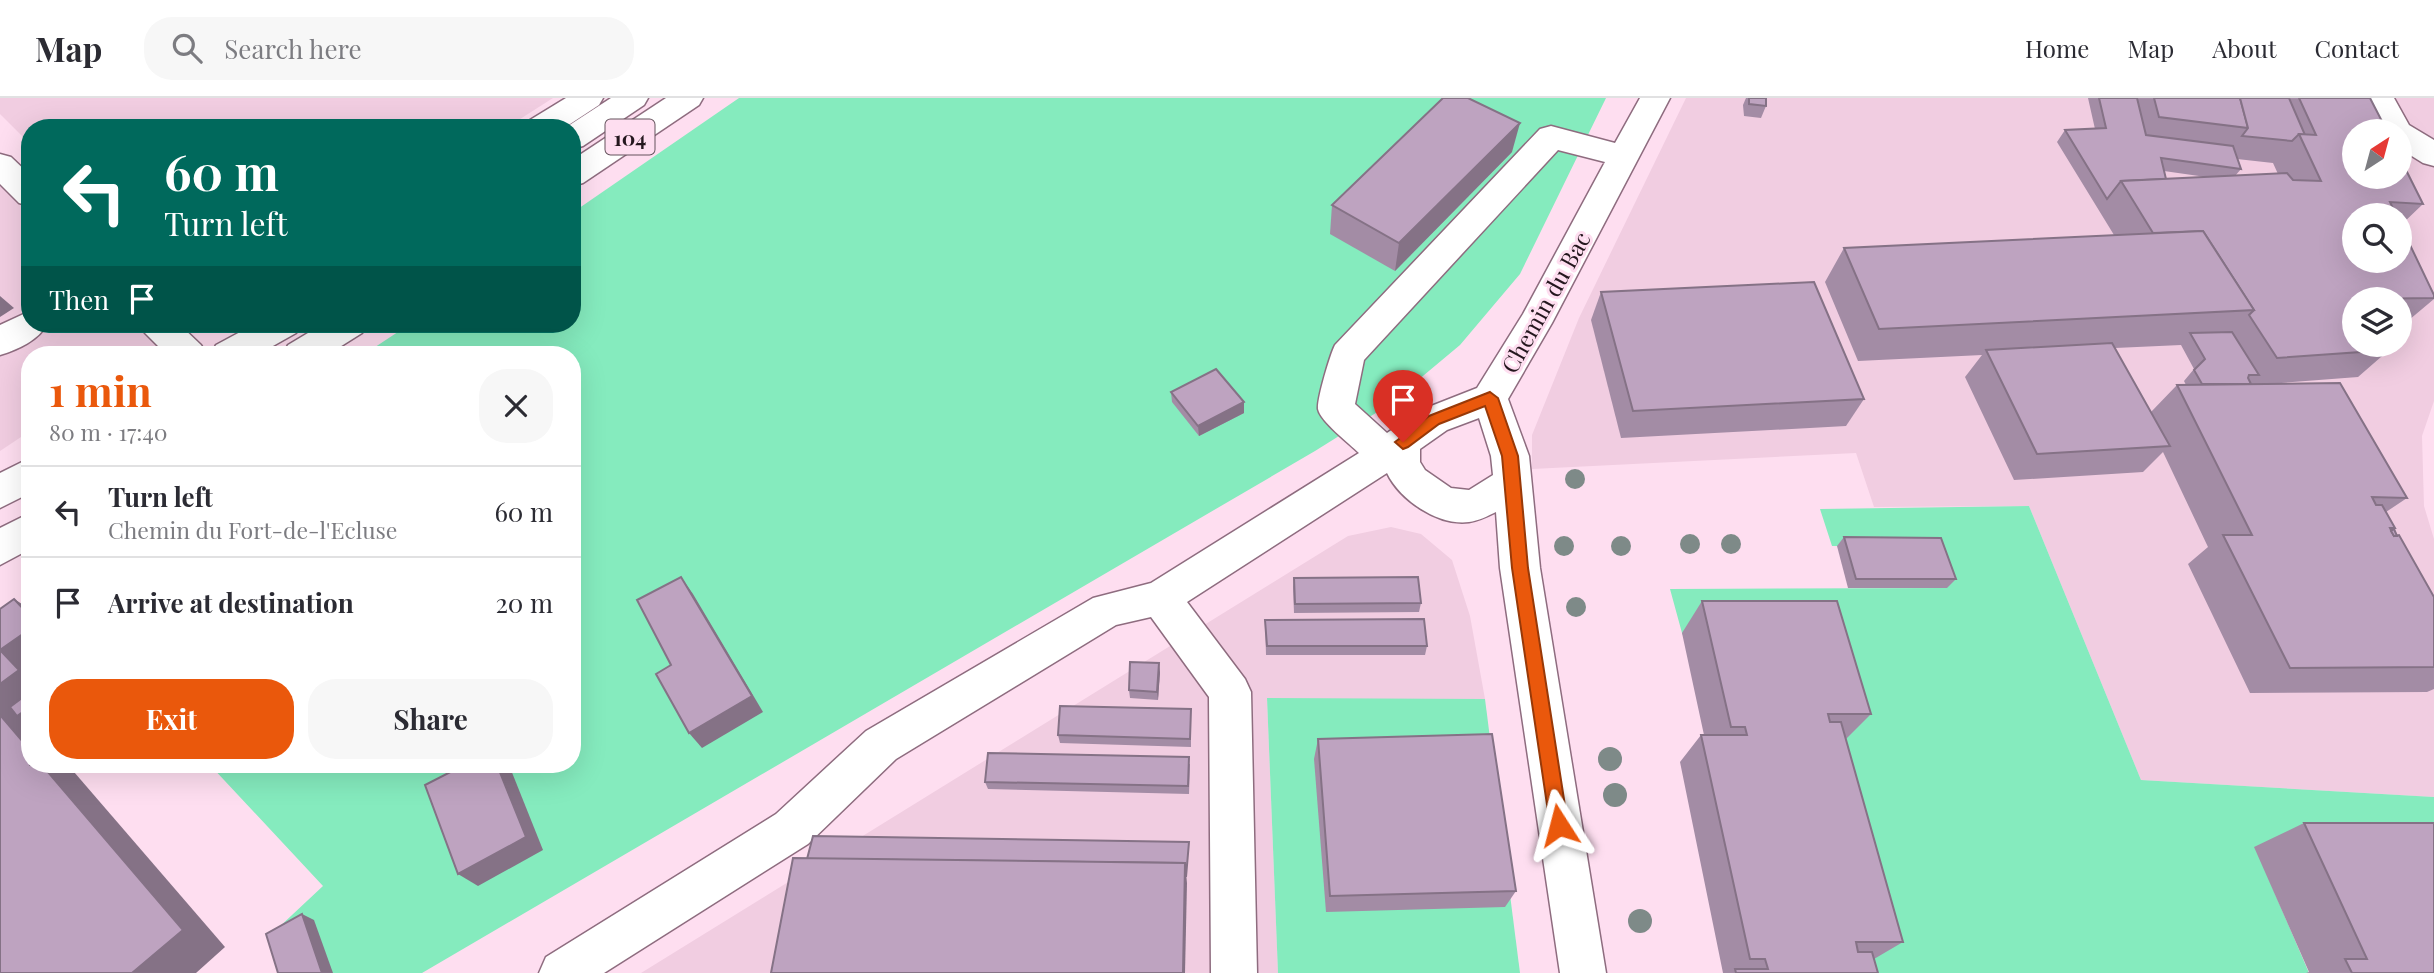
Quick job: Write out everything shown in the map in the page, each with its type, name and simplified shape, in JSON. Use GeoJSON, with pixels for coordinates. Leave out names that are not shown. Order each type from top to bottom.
{"type":"FeatureCollection","features":[{"type":"Feature","properties":{"kind":"street"},"geometry":{"type":"LineString","coordinates":[[555,119],[588,98]]}},
{"type":"Feature","properties":{"kind":"street","name":"104"},"geometry":{"type":"LineString","coordinates":[[581,132],[634,98]]}},
{"type":"Feature","properties":{"kind":"street","name":"104"},"geometry":{"type":"LineString","coordinates":[[581,169],[688,98]]}},
{"type":"Feature","properties":{"kind":"street","name":"Chemin du Bac"},"geometry":{"type":"LineString","coordinates":[[1583,973],[1524,593],[1510,456],[1490,398],[1535,323],[1655,98]]}},
{"type":"Feature","properties":{"kind":"street"},"geometry":{"type":"LineString","coordinates":[[2379,98],[2391,119]]}},
{"type":"Feature","properties":{"kind":"street"},"geometry":{"type":"LineString","coordinates":[[1512,482],[1487,499],[1469,506],[1444,504],[1417,486],[1402,466],[1394,449],[1336,409],[1347,355],[1551,136],[1625,157]]}},
{"type":"Feature","properties":{"kind":"street"},"geometry":{"type":"LineString","coordinates":[[2412,141],[2434,155]]}},
{"type":"Feature","properties":{"kind":"street"},"geometry":{"type":"LineString","coordinates":[[0,165],[21,186]]}},
{"type":"Feature","properties":{"kind":"street"},"geometry":{"type":"LineString","coordinates":[[0,342],[21,329]]}},
{"type":"Feature","properties":{"kind":"street"},"geometry":{"type":"LineString","coordinates":[[166,333],[180,346]]}},
{"type":"Feature","properties":{"kind":"street"},"geometry":{"type":"LineString","coordinates":[[229,346],[245,333]]}},
{"type":"Feature","properties":{"kind":"street"},"geometry":{"type":"LineString","coordinates":[[244,346],[268,333]]}},
{"type":"Feature","properties":{"kind":"street"},"geometry":{"type":"LineString","coordinates":[[315,346],[335,333]]}},
{"type":"Feature","properties":{"kind":"street"},"geometry":{"type":"LineString","coordinates":[[562,973],[792,829],[881,745],[1107,610],[1160,598],[1394,449],[1434,420],[1490,398]]}},
{"type":"Feature","properties":{"kind":"street"},"geometry":{"type":"LineString","coordinates":[[0,492],[21,478]]}},
{"type":"Feature","properties":{"kind":"street"},"geometry":{"type":"LineString","coordinates":[[0,548],[21,535]]}},
{"type":"Feature","properties":{"kind":"street"},"geometry":{"type":"LineString","coordinates":[[1160,598],[1230,692],[1234,973]]}},
{"type":"Feature","properties":{"kind":"shaded area"},"geometry":{"type":"Polygon","coordinates":[[[0,98],[553,98],[520,119],[21,119],[21,135],[0,114],[0,98]]]}},
{"type":"Feature","properties":{"kind":"shaded area"},"geometry":{"type":"Polygon","coordinates":[[[1686,98],[2434,98],[2434,401],[2422,436],[2424,506],[2434,539],[2434,797],[2141,780],[2029,506],[1874,507],[1856,453],[1532,469],[1532,435],[1579,318],[1686,98]]]}},
{"type":"Feature","properties":{"kind":"shaded area"},"geometry":{"type":"Polygon","coordinates":[[[0,172],[21,192],[21,333],[166,333],[172,339],[161,346],[21,346],[21,437],[0,451],[0,172]]]}},
{"type":"Feature","properties":{"kind":"shaded area"},"geometry":{"type":"Polygon","coordinates":[[[1391,527],[1421,534],[1452,560],[1470,616],[1485,699],[1267,699],[1278,973],[641,973],[1348,536],[1391,527]]]}},
{"type":"Feature","properties":{"kind":"green space"},"geometry":{"type":"Polygon","coordinates":[[[739,98],[1606,98],[1520,274],[1460,345],[1387,406],[1315,451],[422,973],[290,973],[276,930],[323,886],[217,773],[581,773],[581,346],[377,346],[396,333],[581,333],[581,207],[739,98]]]}},
{"type":"Feature","properties":{"kind":"green space"},"geometry":{"type":"Polygon","coordinates":[[[2029,506],[2141,780],[2434,797],[2434,928],[2255,847],[2309,973],[1841,973],[1682,633],[1670,589],[1946,588],[1932,547],[1832,546],[1820,509],[2029,506]]]}},
{"type":"Feature","properties":{"kind":"green space"},"geometry":{"type":"Polygon","coordinates":[[[1267,698],[1485,699],[1520,973],[1278,973],[1267,698]]]}},
{"type":"Feature","properties":{"kind":"building"},"geometry":{"type":"Polygon","coordinates":[[[1443,98],[1468,98],[1520,123],[1399,243],[1332,205],[1443,98]]]}},
{"type":"Feature","properties":{"kind":"building"},"geometry":{"type":"Polygon","coordinates":[[[1749,98],[1766,98],[1766,106],[1749,104],[1749,98]]]}},
{"type":"Feature","properties":{"kind":"building"},"geometry":{"type":"Polygon","coordinates":[[[2099,98],[2137,98],[2146,135],[2233,146],[2241,169],[2161,158],[2166,179],[2121,181],[2107,199],[2065,130],[2106,128],[2099,98]]]}},
{"type":"Feature","properties":{"kind":"building"},"geometry":{"type":"Polygon","coordinates":[[[2154,98],[2240,98],[2248,128],[2159,117],[2154,98]]]}},
{"type":"Feature","properties":{"kind":"building"},"geometry":{"type":"Polygon","coordinates":[[[2240,98],[2289,98],[2305,135],[2299,134],[2292,141],[2242,136],[2248,128],[2240,98]]]}},
{"type":"Feature","properties":{"kind":"building"},"geometry":{"type":"Polygon","coordinates":[[[2299,98],[2370,98],[2381,119],[2342,119],[2342,189],[2412,189],[2412,182],[2423,204],[2342,203],[2342,273],[2412,273],[2412,249],[2434,298],[2412,298],[2412,287],[2342,287],[2342,353],[2277,358],[2249,315],[2254,310],[2203,231],[2153,233],[2121,181],[2287,173],[2293,180],[2321,181],[2299,134],[2316,135],[2299,98]]]}},
{"type":"Feature","properties":{"kind":"building"},"geometry":{"type":"Polygon","coordinates":[[[2203,231],[2254,310],[1879,329],[1844,248],[2203,231]]]}},
{"type":"Feature","properties":{"kind":"building"},"geometry":{"type":"Polygon","coordinates":[[[1814,282],[1864,399],[1633,411],[1601,292],[1814,282]]]}},
{"type":"Feature","properties":{"kind":"building"},"geometry":{"type":"Polygon","coordinates":[[[2232,332],[2259,375],[2249,375],[2251,384],[2202,384],[2194,370],[2205,359],[2190,333],[2232,332]]]}},
{"type":"Feature","properties":{"kind":"building"},"geometry":{"type":"Polygon","coordinates":[[[2112,343],[2170,446],[2037,454],[1986,350],[2112,343]]]}},
{"type":"Feature","properties":{"kind":"building"},"geometry":{"type":"Polygon","coordinates":[[[1216,369],[1244,402],[1198,426],[1171,392],[1216,369]]]}},
{"type":"Feature","properties":{"kind":"building"},"geometry":{"type":"Polygon","coordinates":[[[2340,383],[2407,498],[2372,497],[2376,505],[2382,505],[2395,528],[2390,528],[2394,536],[2399,535],[2434,597],[2434,667],[2290,668],[2223,535],[2252,535],[2177,385],[2340,383]]]}},
{"type":"Feature","properties":{"kind":"building"},"geometry":{"type":"Polygon","coordinates":[[[1844,537],[1941,538],[1956,579],[1856,579],[1844,537]]]}},
{"type":"Feature","properties":{"kind":"building"},"geometry":{"type":"Polygon","coordinates":[[[681,577],[752,696],[689,733],[656,674],[671,665],[637,600],[681,577]]]}},
{"type":"Feature","properties":{"kind":"building"},"geometry":{"type":"Polygon","coordinates":[[[1418,577],[1421,603],[1295,604],[1294,578],[1418,577]]]}},
{"type":"Feature","properties":{"kind":"building"},"geometry":{"type":"Polygon","coordinates":[[[14,599],[21,606],[21,635],[0,650],[0,609],[14,599]]]}},
{"type":"Feature","properties":{"kind":"building"},"geometry":{"type":"Polygon","coordinates":[[[1702,601],[1837,601],[1871,714],[1828,714],[1830,722],[1841,722],[1903,942],[1856,942],[1858,952],[1872,952],[1878,973],[1736,973],[1735,969],[1768,969],[1765,959],[1750,959],[1701,735],[1747,735],[1745,727],[1731,727],[1702,601]]]}},
{"type":"Feature","properties":{"kind":"building"},"geometry":{"type":"Polygon","coordinates":[[[1424,619],[1427,646],[1267,646],[1265,620],[1424,619]]]}},
{"type":"Feature","properties":{"kind":"building"},"geometry":{"type":"Polygon","coordinates":[[[0,650],[19,670],[0,684],[0,650]]]}},
{"type":"Feature","properties":{"kind":"building"},"geometry":{"type":"Polygon","coordinates":[[[1130,662],[1159,663],[1157,692],[1129,690],[1130,662]]]}},
{"type":"Feature","properties":{"kind":"building"},"geometry":{"type":"Polygon","coordinates":[[[21,699],[21,713],[17,716],[10,707],[21,699]]]}},
{"type":"Feature","properties":{"kind":"building"},"geometry":{"type":"Polygon","coordinates":[[[1060,706],[1191,709],[1190,739],[1058,735],[1060,706]]]}},
{"type":"Feature","properties":{"kind":"building"},"geometry":{"type":"Polygon","coordinates":[[[0,715],[21,740],[21,773],[49,773],[183,930],[132,973],[0,973],[0,715]]]}},
{"type":"Feature","properties":{"kind":"building"},"geometry":{"type":"Polygon","coordinates":[[[1492,734],[1516,891],[1330,896],[1318,739],[1492,734]]]}},
{"type":"Feature","properties":{"kind":"building"},"geometry":{"type":"Polygon","coordinates":[[[988,753],[1189,757],[1188,786],[985,782],[988,753]]]}},
{"type":"Feature","properties":{"kind":"building"},"geometry":{"type":"Polygon","coordinates":[[[448,773],[500,773],[526,837],[458,874],[425,785],[448,773]]]}},
{"type":"Feature","properties":{"kind":"building"},"geometry":{"type":"Polygon","coordinates":[[[2304,823],[2434,823],[2434,973],[2352,973],[2345,959],[2367,959],[2304,823]]]}},
{"type":"Feature","properties":{"kind":"building"},"geometry":{"type":"Polygon","coordinates":[[[813,836],[1189,842],[1186,877],[1185,863],[807,859],[813,836]]]}},
{"type":"Feature","properties":{"kind":"building"},"geometry":{"type":"Polygon","coordinates":[[[793,858],[1185,863],[1183,973],[771,973],[793,858]]]}},
{"type":"Feature","properties":{"kind":"building"},"geometry":{"type":"Polygon","coordinates":[[[302,914],[322,973],[278,973],[266,934],[302,914]]]}},
{"type":"Feature","properties":{"kind":"route"},"geometry":{"type":"LineString","coordinates":[[1403,442],[1434,420],[1490,398],[1510,456],[1520,568],[1559,825]]}}]}
